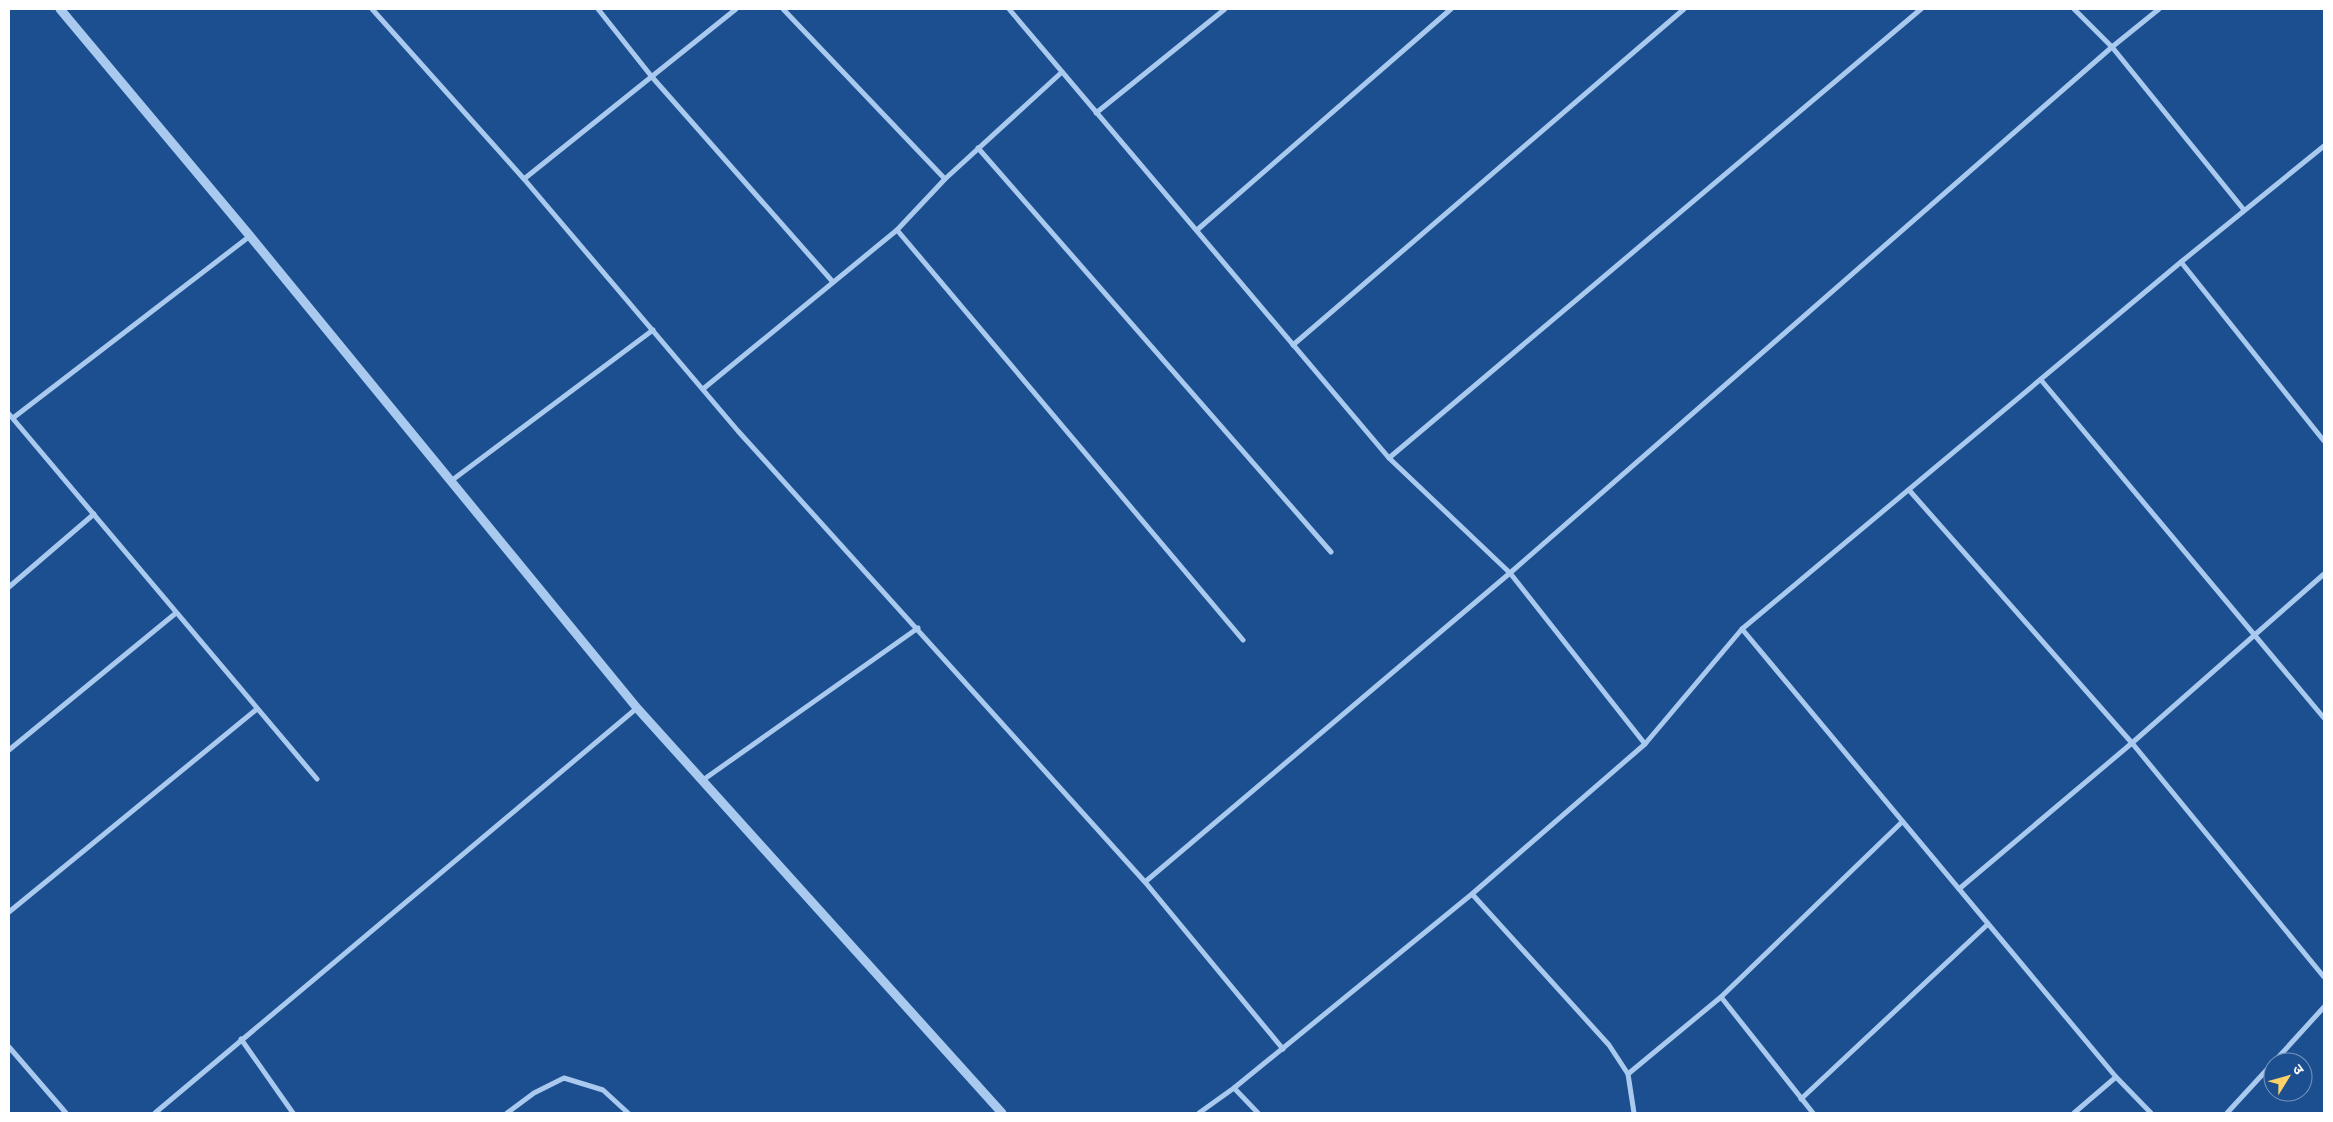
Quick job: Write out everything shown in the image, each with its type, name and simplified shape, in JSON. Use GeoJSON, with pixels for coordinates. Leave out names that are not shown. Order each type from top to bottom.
{"type":"FeatureCollection","features":[{"type":"Feature","properties":{"kind":"street"},"geometry":{"type":"LineString","coordinates":[[60,9],[250,236],[637,708],[1002,1113]]}},
{"type":"Feature","properties":{"kind":"street"},"geometry":{"type":"LineString","coordinates":[[372,9],[524,179],[744,438],[918,628],[1145,882],[1283,1048]]}},
{"type":"Feature","properties":{"kind":"street"},"geometry":{"type":"LineString","coordinates":[[598,9],[652,77],[833,282]]}},
{"type":"Feature","properties":{"kind":"street"},"geometry":{"type":"LineString","coordinates":[[524,179],[736,9]]}},
{"type":"Feature","properties":{"kind":"street"},"geometry":{"type":"LineString","coordinates":[[783,9],[945,178]]}},
{"type":"Feature","properties":{"kind":"street"},"geometry":{"type":"LineString","coordinates":[[1009,9],[1389,458],[1510,573],[1645,744]]}},
{"type":"Feature","properties":{"kind":"street"},"geometry":{"type":"LineString","coordinates":[[1096,113],[1224,9]]}},
{"type":"Feature","properties":{"kind":"street"},"geometry":{"type":"LineString","coordinates":[[1197,230],[1451,9]]}},
{"type":"Feature","properties":{"kind":"street"},"geometry":{"type":"LineString","coordinates":[[1293,345],[1684,9]]}},
{"type":"Feature","properties":{"kind":"street"},"geometry":{"type":"LineString","coordinates":[[1389,458],[1921,9]]}},
{"type":"Feature","properties":{"kind":"street"},"geometry":{"type":"LineString","coordinates":[[2074,9],[2112,47],[2244,210]]}},
{"type":"Feature","properties":{"kind":"street"},"geometry":{"type":"LineString","coordinates":[[1145,882],[1510,573],[2112,47],[2159,9]]}},
{"type":"Feature","properties":{"kind":"street"},"geometry":{"type":"LineString","coordinates":[[702,389],[897,230],[945,178],[1062,72]]}},
{"type":"Feature","properties":{"kind":"street"},"geometry":{"type":"LineString","coordinates":[[1199,1113],[1234,1088],[1472,894],[1645,744],[1742,629],[2181,262],[2324,146]]}},
{"type":"Feature","properties":{"kind":"street"},"geometry":{"type":"LineString","coordinates":[[978,148],[1331,552]]}},
{"type":"Feature","properties":{"kind":"street"},"geometry":{"type":"LineString","coordinates":[[897,230],[1243,640]]}},
{"type":"Feature","properties":{"kind":"street"},"geometry":{"type":"LineString","coordinates":[[250,236],[11,416],[317,779]]}},
{"type":"Feature","properties":{"kind":"street"},"geometry":{"type":"LineString","coordinates":[[2181,262],[2324,441]]}},
{"type":"Feature","properties":{"kind":"street"},"geometry":{"type":"LineString","coordinates":[[451,481],[653,330]]}},
{"type":"Feature","properties":{"kind":"street"},"geometry":{"type":"LineString","coordinates":[[2041,380],[2324,718]]}},
{"type":"Feature","properties":{"kind":"street"},"geometry":{"type":"LineString","coordinates":[[1909,490],[2132,743],[2324,977]]}},
{"type":"Feature","properties":{"kind":"street"},"geometry":{"type":"LineString","coordinates":[[9,587],[94,514]]}},
{"type":"Feature","properties":{"kind":"street"},"geometry":{"type":"LineString","coordinates":[[1959,890],[2132,743],[2324,574]]}},
{"type":"Feature","properties":{"kind":"street"},"geometry":{"type":"LineString","coordinates":[[9,750],[176,613]]}},
{"type":"Feature","properties":{"kind":"street"},"geometry":{"type":"LineString","coordinates":[[703,780],[918,628]]}},
{"type":"Feature","properties":{"kind":"street"},"geometry":{"type":"LineString","coordinates":[[1742,629],[2116,1077],[2151,1113]]}},
{"type":"Feature","properties":{"kind":"street"},"geometry":{"type":"LineString","coordinates":[[155,1113],[637,708]]}},
{"type":"Feature","properties":{"kind":"street"},"geometry":{"type":"LineString","coordinates":[[9,912],[257,709]]}},
{"type":"Feature","properties":{"kind":"street"},"geometry":{"type":"LineString","coordinates":[[1628,1074],[1721,997],[1902,822]]}},
{"type":"Feature","properties":{"kind":"street"},"geometry":{"type":"LineString","coordinates":[[1472,894],[1610,1045],[1628,1074],[1634,1113]]}},
{"type":"Feature","properties":{"kind":"street"},"geometry":{"type":"LineString","coordinates":[[1801,1099],[1988,924]]}},
{"type":"Feature","properties":{"kind":"street"},"geometry":{"type":"LineString","coordinates":[[1721,997],[1813,1113]]}},
{"type":"Feature","properties":{"kind":"street"},"geometry":{"type":"LineString","coordinates":[[2282,1052],[2324,1006]]}},
{"type":"Feature","properties":{"kind":"street"},"geometry":{"type":"LineString","coordinates":[[241,1039],[293,1113]]}},
{"type":"Feature","properties":{"kind":"street"},"geometry":{"type":"LineString","coordinates":[[9,1047],[66,1113]]}},
{"type":"Feature","properties":{"kind":"street"},"geometry":{"type":"LineString","coordinates":[[2227,1113],[2263,1073]]}},
{"type":"Feature","properties":{"kind":"street"},"geometry":{"type":"LineString","coordinates":[[2074,1113],[2116,1077]]}},
{"type":"Feature","properties":{"kind":"street"},"geometry":{"type":"LineString","coordinates":[[507,1113],[534,1093],[564,1078],[603,1090],[628,1113]]}},
{"type":"Feature","properties":{"kind":"street"},"geometry":{"type":"LineString","coordinates":[[1234,1088],[1258,1113]]}}]}
